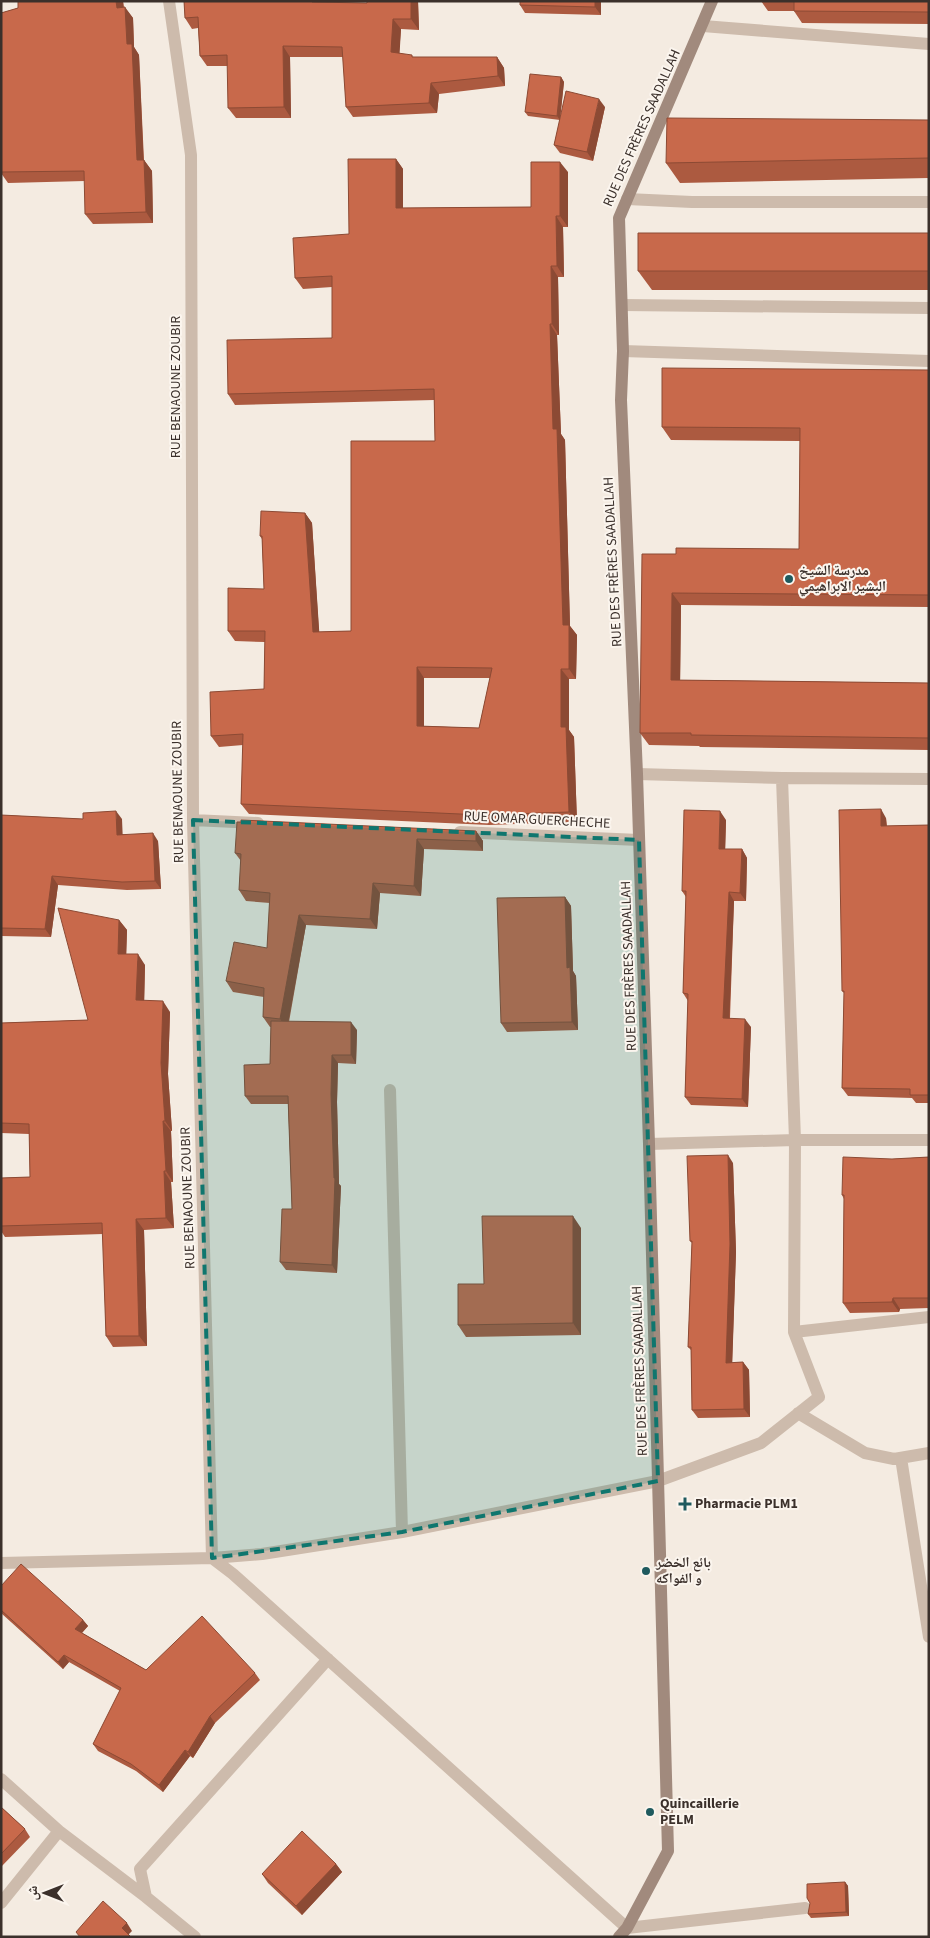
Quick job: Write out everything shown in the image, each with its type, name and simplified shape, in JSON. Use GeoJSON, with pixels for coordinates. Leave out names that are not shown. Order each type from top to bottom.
{"type":"FeatureCollection","features":[{"type":"Feature","properties":{"kind":"street","name":"RUE BENAOUNE ZOUBIR"},"geometry":{"type":"LineString","coordinates":[[169,1],[191,155],[193,820],[212,1558]]}},
{"type":"Feature","properties":{"kind":"street","name":"RUE DES FRÈRES SAADALLAH"},"geometry":{"type":"LineString","coordinates":[[623,1932],[668,1851],[650,1144],[640,840],[621,400],[623,351],[619,218],[703,26],[712,1]]}},
{"type":"Feature","properties":{"kind":"street"},"geometry":{"type":"LineString","coordinates":[[703,26],[929,44]]}},
{"type":"Feature","properties":{"kind":"street"},"geometry":{"type":"LineString","coordinates":[[627,199],[692,202],[929,202]]}},
{"type":"Feature","properties":{"kind":"street"},"geometry":{"type":"LineString","coordinates":[[622,305],[929,308]]}},
{"type":"Feature","properties":{"kind":"street"},"geometry":{"type":"LineString","coordinates":[[623,351],[929,361]]}},
{"type":"Feature","properties":{"kind":"street"},"geometry":{"type":"LineString","coordinates":[[637,774],[782,778],[929,779]]}},
{"type":"Feature","properties":{"kind":"street"},"geometry":{"type":"LineString","coordinates":[[1,1563],[212,1558],[262,1554],[402,1532],[658,1481],[761,1443],[819,1397],[794,1332],[795,1140],[782,778]]}},
{"type":"Feature","properties":{"kind":"street"},"geometry":{"type":"LineString","coordinates":[[193,820],[272,823]]}},
{"type":"Feature","properties":{"kind":"street","name":"RUE OMAR GUERCHECHE"},"geometry":{"type":"LineString","coordinates":[[451,832],[640,840]]}},
{"type":"Feature","properties":{"kind":"street"},"geometry":{"type":"LineString","coordinates":[[390,1090],[402,1532]]}},
{"type":"Feature","properties":{"kind":"street"},"geometry":{"type":"LineString","coordinates":[[650,1144],[795,1140],[929,1140]]}},
{"type":"Feature","properties":{"kind":"street"},"geometry":{"type":"LineString","coordinates":[[794,1332],[929,1317]]}},
{"type":"Feature","properties":{"kind":"street"},"geometry":{"type":"LineString","coordinates":[[798,1413],[865,1453],[894,1460],[929,1453]]}},
{"type":"Feature","properties":{"kind":"street"},"geometry":{"type":"LineString","coordinates":[[901,1458],[929,1637]]}},
{"type":"Feature","properties":{"kind":"street"},"geometry":{"type":"LineString","coordinates":[[212,1558],[233,1574],[328,1659],[623,1932],[805,1908]]}},
{"type":"Feature","properties":{"kind":"street"},"geometry":{"type":"LineString","coordinates":[[146,1897],[140,1869],[328,1659]]}},
{"type":"Feature","properties":{"kind":"street"},"geometry":{"type":"LineString","coordinates":[[1,1779],[59,1831],[195,1937]]}},
{"type":"Feature","properties":{"kind":"street"},"geometry":{"type":"LineString","coordinates":[[1,1903],[59,1831]]}},
{"type":"Feature","properties":{"kind":"highlighted area"},"geometry":{"type":"Polygon","coordinates":[[[193,820],[639,840],[658,1481],[402,1532],[212,1558],[193,820]]]}},
{"type":"Feature","properties":{"kind":"building"},"geometry":{"type":"Polygon","coordinates":[[[18,1],[116,1],[117,8],[125,7],[127,44],[132,44],[137,160],[144,160],[146,212],[85,214],[84,171],[1,172],[1,13],[18,8],[18,1]]]}},
{"type":"Feature","properties":{"kind":"building"},"geometry":{"type":"Polygon","coordinates":[[[184,1],[367,3],[367,1],[411,1],[411,19],[393,19],[391,52],[412,55],[412,57],[497,57],[498,76],[431,83],[429,103],[346,107],[342,47],[283,46],[284,107],[228,108],[227,55],[200,56],[198,17],[185,18],[184,1]]]}},
{"type":"Feature","properties":{"kind":"building"},"geometry":{"type":"Polygon","coordinates":[[[520,1],[595,1],[595,7],[520,5],[520,1]]]}},
{"type":"Feature","properties":{"kind":"building"},"geometry":{"type":"Polygon","coordinates":[[[794,1],[929,1],[929,12],[794,11],[794,1]]]}},
{"type":"Feature","properties":{"kind":"building"},"geometry":{"type":"Polygon","coordinates":[[[530,74],[561,77],[557,116],[525,112],[530,74]]]}},
{"type":"Feature","properties":{"kind":"building"},"geometry":{"type":"Polygon","coordinates":[[[566,91],[599,99],[587,152],[554,145],[566,91]]]}},
{"type":"Feature","properties":{"kind":"building"},"geometry":{"type":"Polygon","coordinates":[[[667,118],[929,120],[929,158],[666,163],[667,118]]]}},
{"type":"Feature","properties":{"kind":"building"},"geometry":{"type":"Polygon","coordinates":[[[348,159],[396,159],[396,208],[531,207],[531,162],[560,162],[560,216],[556,216],[557,266],[551,266],[552,324],[550,324],[553,429],[557,429],[563,625],[569,625],[569,669],[561,669],[561,727],[566,727],[569,812],[482,815],[241,804],[243,734],[211,736],[210,692],[264,689],[265,631],[228,631],[228,588],[264,589],[262,536],[260,536],[261,511],[305,513],[313,632],[351,631],[351,441],[435,441],[434,389],[228,394],[227,340],[332,338],[332,276],[295,278],[293,238],[349,234],[348,159]],[[417,667],[417,726],[479,728],[492,668],[417,667]]]}},
{"type":"Feature","properties":{"kind":"building"},"geometry":{"type":"Polygon","coordinates":[[[638,233],[929,233],[929,271],[638,271],[638,233]]]}},
{"type":"Feature","properties":{"kind":"building"},"geometry":{"type":"Polygon","coordinates":[[[662,368],[929,370],[929,595],[672,593],[671,680],[929,683],[929,738],[640,733],[642,554],[676,554],[676,548],[799,549],[800,428],[662,427],[662,368]]]}},
{"type":"Feature","properties":{"kind":"building"},"geometry":{"type":"Polygon","coordinates":[[[881,809],[881,826],[929,825],[929,1095],[910,1095],[910,1089],[842,1088],[844,991],[842,991],[839,810],[881,809]]]}},
{"type":"Feature","properties":{"kind":"building"},"geometry":{"type":"Polygon","coordinates":[[[684,810],[720,811],[719,849],[742,849],[740,893],[729,892],[723,1018],[745,1019],[742,1099],[685,1097],[688,994],[683,993],[686,891],[682,891],[684,810]]]}},
{"type":"Feature","properties":{"kind":"building"},"geometry":{"type":"Polygon","coordinates":[[[116,811],[117,835],[153,833],[155,881],[122,882],[52,876],[45,929],[1,928],[1,815],[83,819],[83,813],[116,811]]]}},
{"type":"Feature","properties":{"kind":"building"},"geometry":{"type":"Polygon","coordinates":[[[241,820],[476,831],[476,841],[417,839],[414,886],[373,883],[370,919],[299,915],[280,1019],[263,1017],[264,988],[226,981],[234,942],[267,948],[270,893],[239,890],[241,854],[235,853],[237,822],[241,822],[241,820]]]}},
{"type":"Feature","properties":{"kind":"building"},"geometry":{"type":"Polygon","coordinates":[[[565,897],[567,968],[570,967],[572,1022],[501,1023],[497,898],[565,897]]]}},
{"type":"Feature","properties":{"kind":"building"},"geometry":{"type":"Polygon","coordinates":[[[58,908],[119,920],[118,954],[138,954],[136,1000],[163,1001],[161,1063],[165,1121],[163,1121],[166,1218],[136,1219],[139,1336],[106,1336],[102,1223],[1,1226],[1,1178],[30,1177],[29,1124],[1,1123],[1,1023],[88,1020],[58,908]]]}},
{"type":"Feature","properties":{"kind":"building"},"geometry":{"type":"Polygon","coordinates":[[[271,1021],[351,1022],[351,1055],[332,1055],[331,1094],[335,1178],[332,1265],[280,1262],[282,1209],[292,1209],[288,1096],[245,1096],[244,1065],[270,1064],[271,1021]]]}},
{"type":"Feature","properties":{"kind":"building"},"geometry":{"type":"Polygon","coordinates":[[[728,1155],[730,1244],[726,1363],[743,1362],[744,1409],[692,1410],[691,1347],[688,1347],[692,1241],[690,1241],[687,1156],[728,1155]]]}},
{"type":"Feature","properties":{"kind":"building"},"geometry":{"type":"Polygon","coordinates":[[[843,1157],[892,1159],[929,1157],[929,1298],[893,1298],[892,1302],[843,1303],[843,1157]]]}},
{"type":"Feature","properties":{"kind":"building"},"geometry":{"type":"Polygon","coordinates":[[[482,1216],[573,1216],[573,1323],[458,1325],[458,1284],[484,1284],[482,1216]]]}},
{"type":"Feature","properties":{"kind":"building"},"geometry":{"type":"Polygon","coordinates":[[[21,1564],[83,1620],[75,1629],[146,1670],[202,1616],[255,1673],[210,1716],[188,1752],[185,1750],[159,1785],[131,1764],[93,1744],[121,1688],[64,1655],[58,1662],[1,1610],[1,1586],[21,1564]]]}},
{"type":"Feature","properties":{"kind":"building"},"geometry":{"type":"Polygon","coordinates":[[[1,1807],[25,1829],[1,1854],[1,1807]]]}},
{"type":"Feature","properties":{"kind":"building"},"geometry":{"type":"Polygon","coordinates":[[[302,1831],[336,1864],[296,1906],[262,1874],[302,1831]]]}},
{"type":"Feature","properties":{"kind":"building"},"geometry":{"type":"Polygon","coordinates":[[[845,1882],[846,1912],[808,1914],[810,1903],[807,1898],[807,1884],[845,1882]]]}},
{"type":"Feature","properties":{"kind":"building"},"geometry":{"type":"Polygon","coordinates":[[[103,1901],[127,1923],[122,1928],[131,1937],[80,1937],[76,1932],[103,1901]]]}},
{"type":"Feature","properties":{"kind":"place","name":"مدرسة الشيخ البشير الابراهيمي"},"geometry":{"type":"Point","coordinates":[789,579]}},
{"type":"Feature","properties":{"kind":"place","name":"Pharmacie PLM1"},"geometry":{"type":"Point","coordinates":[685,1504]}},
{"type":"Feature","properties":{"kind":"place","name":"بائع الخضر و الفواكه"},"geometry":{"type":"Point","coordinates":[646,1571]}},
{"type":"Feature","properties":{"kind":"place","name":"Quincaillerie PELM"},"geometry":{"type":"Point","coordinates":[650,1812]}}]}
